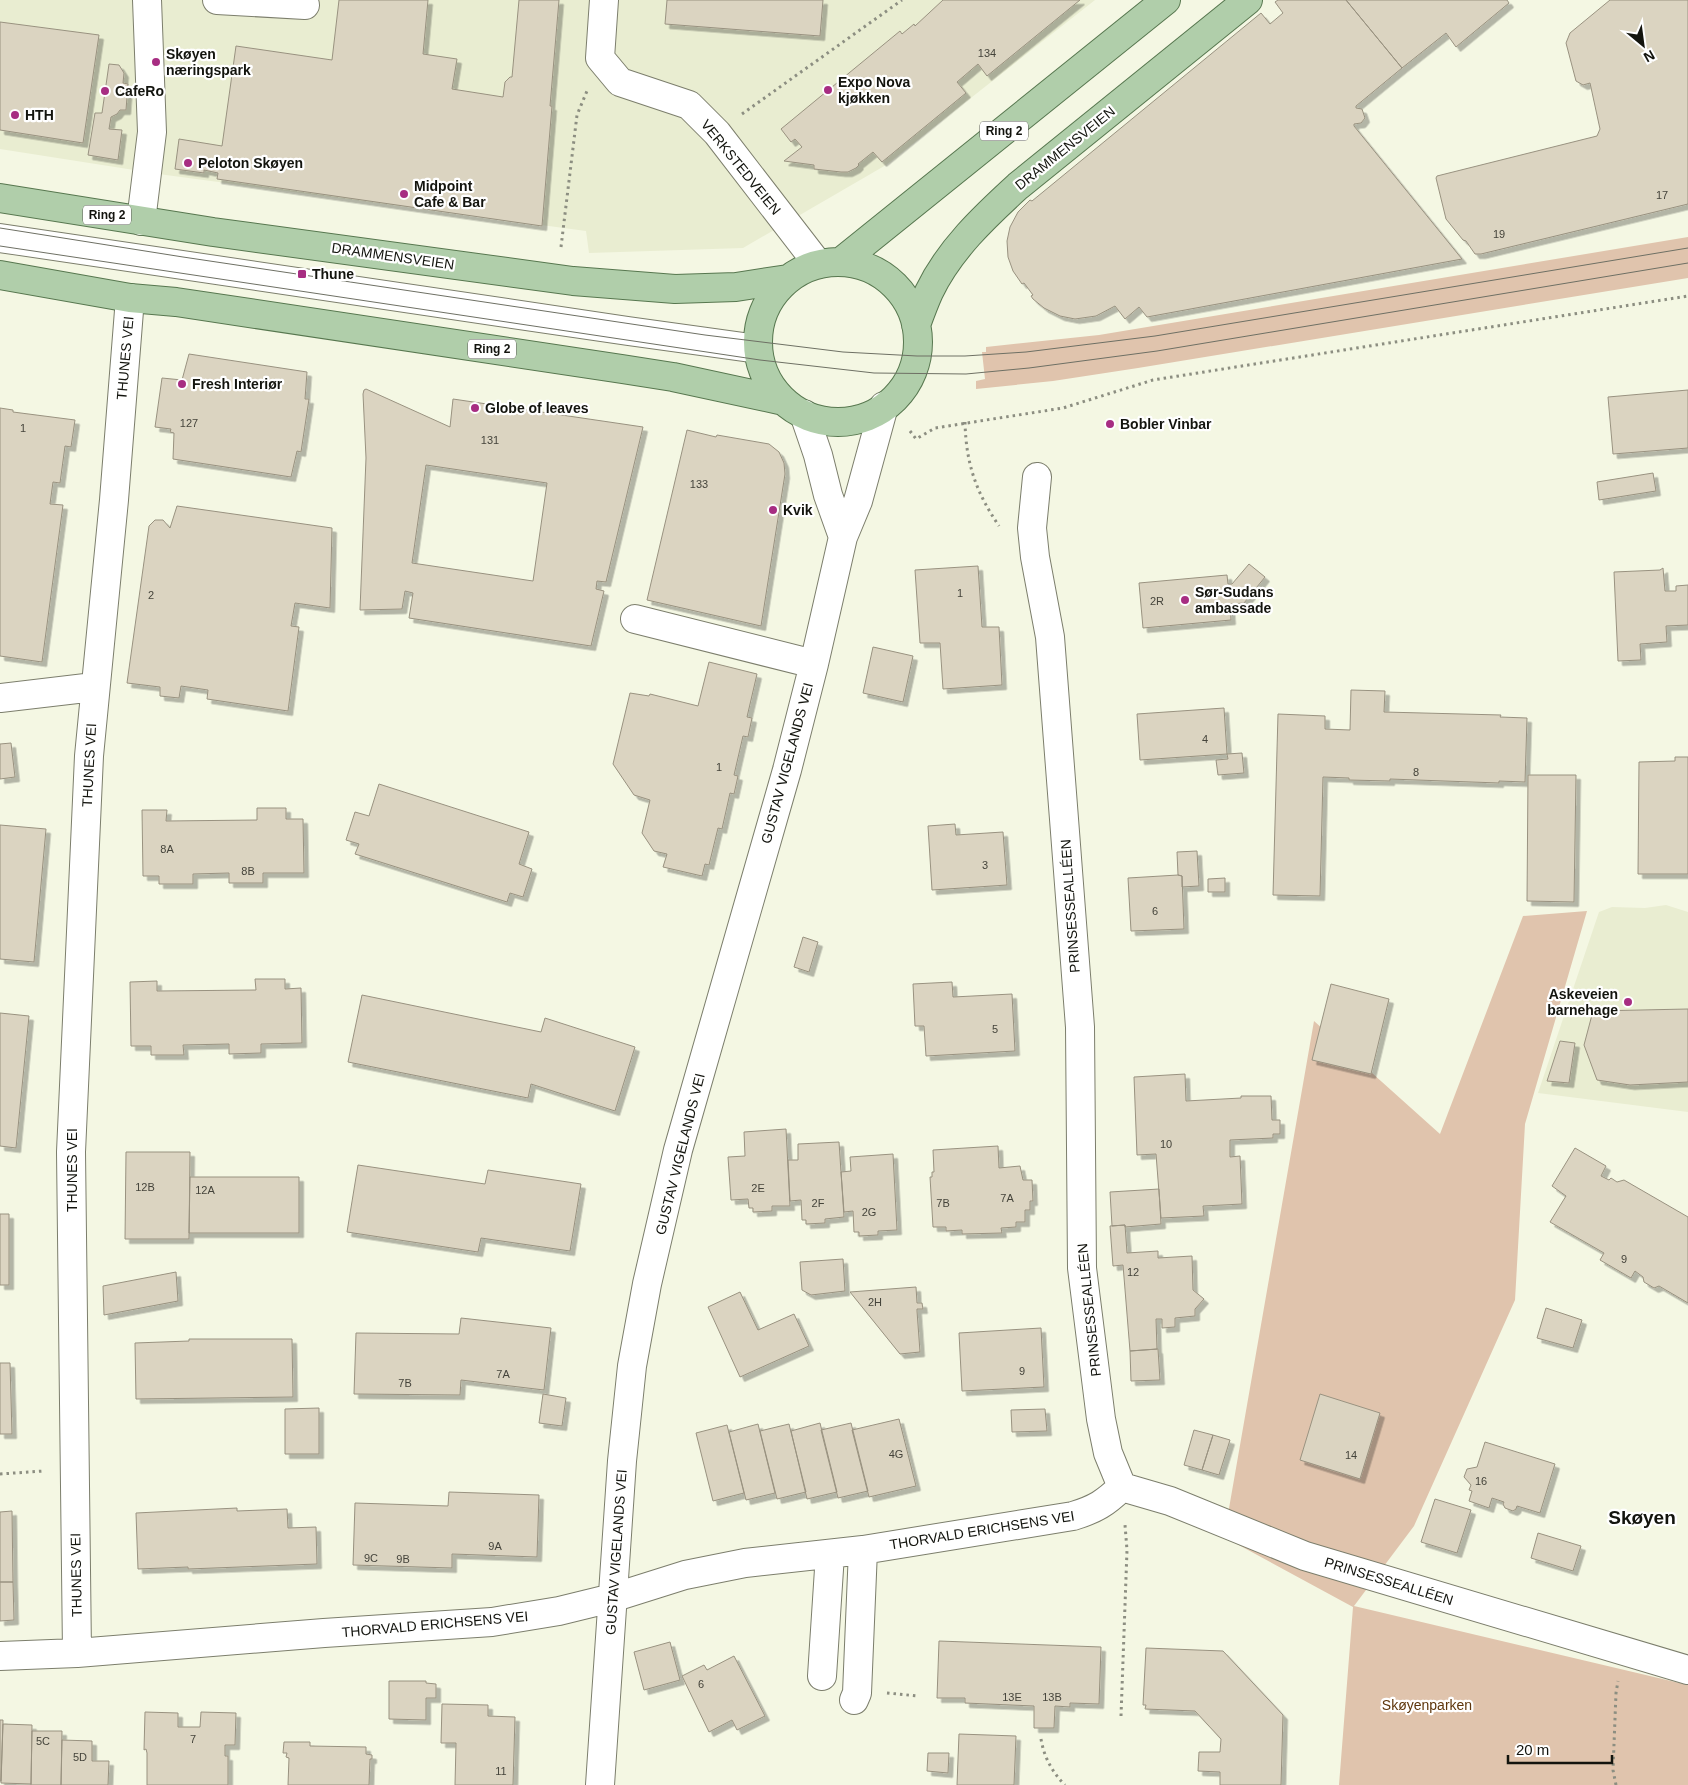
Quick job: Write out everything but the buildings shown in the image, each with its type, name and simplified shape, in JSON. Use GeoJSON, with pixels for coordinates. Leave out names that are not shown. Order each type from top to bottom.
{"type":"FeatureCollection","features":[{"type":"Feature","properties":{"kind":"main road","name":"Ring 2"},"geometry":{"type":"LineString","coordinates":[[830,263],[895,220],[1166,0]]}},
{"type":"Feature","properties":{"kind":"main road","name":"DRAMMENSVEIEN"},"geometry":{"type":"LineString","coordinates":[[916,325],[929,291],[949,260],[984,218],[1018,186],[1248,0]]}},
{"type":"Feature","properties":{"kind":"main road","name":"DRAMMENSVEIEN"},"geometry":{"type":"LineString","coordinates":[[0,198],[141,221],[573,281],[675,289],[736,287],[788,279]]}},
{"type":"Feature","properties":{"kind":"main road"},"geometry":{"type":"LineString","coordinates":[[830,263],[867,267],[890,280],[906,300],[916,325],[918,340],[917,356],[911,373],[902,389],[875,412],[858,419],[839,422],[821,420],[794,408],[773,389],[765,375],[758,349],[761,318],[771,296],[788,279],[802,270],[830,263]]}},
{"type":"Feature","properties":{"kind":"main road","name":"Ring 2"},"geometry":{"type":"LineString","coordinates":[[0,275],[130,298],[184,304],[622,368],[673,377],[794,408]]}},
{"type":"Feature","properties":{"kind":"street"},"geometry":{"type":"LineString","coordinates":[[141,221],[152,132],[147,0]]}},
{"type":"Feature","properties":{"kind":"street"},"geometry":{"type":"LineString","coordinates":[[217,0],[305,4]]}},
{"type":"Feature","properties":{"kind":"street"},"geometry":{"type":"LineString","coordinates":[[600,58],[604,0]]}},
{"type":"Feature","properties":{"kind":"street","name":"VERKSTEDVEIEN"},"geometry":{"type":"LineString","coordinates":[[600,58],[620,82],[689,105],[717,133],[830,263]]}},
{"type":"Feature","properties":{"kind":"street"},"geometry":{"type":"LineString","coordinates":[[0,238],[637,333],[758,349]]}},
{"type":"Feature","properties":{"kind":"street","name":"THUNES VEI"},"geometry":{"type":"LineString","coordinates":[[78,1654],[71,1152],[89,756],[94,687],[114,500],[130,298]]}},
{"type":"Feature","properties":{"kind":"street","name":"GUSTAV VIGELANDS VEI"},"geometry":{"type":"LineString","coordinates":[[600,1785],[623,1453],[632,1366],[647,1284],[678,1150],[784,779],[814,664],[842,537],[858,501],[884,406]]}},
{"type":"Feature","properties":{"kind":"street"},"geometry":{"type":"LineString","coordinates":[[794,408],[811,434],[842,537]]}},
{"type":"Feature","properties":{"kind":"street","name":"PRINSESSEALLÉEN"},"geometry":{"type":"LineString","coordinates":[[1037,476],[1032,528],[1050,637],[1080,1027],[1082,1268],[1101,1419],[1108,1453],[1122,1487],[1170,1501],[1305,1556],[1688,1670]]}},
{"type":"Feature","properties":{"kind":"street"},"geometry":{"type":"LineString","coordinates":[[636,619],[814,664]]}},
{"type":"Feature","properties":{"kind":"street"},"geometry":{"type":"LineString","coordinates":[[0,698],[94,687]]}},
{"type":"Feature","properties":{"kind":"street","name":"THORVALD ERICHSENS VEI"},"geometry":{"type":"LineString","coordinates":[[0,1656],[78,1654],[324,1633],[492,1622],[560,1611],[612,1598],[685,1575],[745,1563],[863,1550],[1073,1516],[1092,1510],[1108,1500],[1122,1487]]}},
{"type":"Feature","properties":{"kind":"street"},"geometry":{"type":"LineString","coordinates":[[854,1700],[857,1693],[863,1550]]}},
{"type":"Feature","properties":{"kind":"street"},"geometry":{"type":"LineString","coordinates":[[822,1676],[830,1554]]}},
{"type":"Feature","properties":{"kind":"path"},"geometry":{"type":"LineString","coordinates":[[717,133],[902,0]]}},
{"type":"Feature","properties":{"kind":"path"},"geometry":{"type":"LineString","coordinates":[[560,252],[577,114],[600,58]]}},
{"type":"Feature","properties":{"kind":"path"},"geometry":{"type":"LineString","coordinates":[[916,439],[935,428],[1063,408],[1153,380],[1688,296]]}},
{"type":"Feature","properties":{"kind":"path"},"geometry":{"type":"LineString","coordinates":[[965,422],[970,468],[974,483],[982,499],[1006,536],[1017,547],[1036,557]]}},
{"type":"Feature","properties":{"kind":"path"},"geometry":{"type":"LineString","coordinates":[[0,1474],[50,1471]]}},
{"type":"Feature","properties":{"kind":"path"},"geometry":{"type":"LineString","coordinates":[[1121,1716],[1127,1550],[1122,1487]]}},
{"type":"Feature","properties":{"kind":"path"},"geometry":{"type":"LineString","coordinates":[[1616,1785],[1613,1770],[1616,1693],[1624,1651]]}},
{"type":"Feature","properties":{"kind":"path"},"geometry":{"type":"LineString","coordinates":[[885,1693],[918,1696]]}},
{"type":"Feature","properties":{"kind":"path"},"geometry":{"type":"LineString","coordinates":[[1041,1739],[1044,1751],[1056,1776],[1065,1785]]}},
{"type":"Feature","properties":{"kind":"shaded area"},"geometry":{"type":"Polygon","coordinates":[[[0,0],[1095,0],[886,165],[743,248],[589,253],[586,231],[166,175],[0,149],[0,0]]]}},
{"type":"Feature","properties":{"kind":"shaded area","name":"Askeveien barnehage"},"geometry":{"type":"Polygon","coordinates":[[[1666,905],[1688,912],[1688,1112],[1538,1093],[1599,912],[1612,907],[1645,908],[1666,905]]]}},
{"type":"Feature","properties":{"kind":"green space"},"geometry":{"type":"Polygon","coordinates":[[[1688,237],[1688,278],[1138,368],[1053,381],[976,389],[976,381],[985,379],[982,352],[986,352],[986,347],[1099,335],[1688,237]]]}},
{"type":"Feature","properties":{"kind":"green space","name":"Skøyenparken"},"geometry":{"type":"Polygon","coordinates":[[[1587,911],[1525,1124],[1515,1300],[1414,1526],[1354,1606],[1688,1685],[1688,1785],[1339,1785],[1353,1607],[1224,1537],[1314,1021],[1440,1134],[1523,916],[1587,911]]]}},
{"type":"Feature","properties":{"kind":"tram line"},"geometry":{"type":"LineString","coordinates":[[0,228],[705,335],[843,352],[917,356],[965,356],[1026,352],[1155,336],[1688,248]]}},
{"type":"Feature","properties":{"kind":"tram line"},"geometry":{"type":"LineString","coordinates":[[0,246],[760,360],[874,373],[966,374],[1029,368],[1157,351],[1688,263]]}},
{"type":"Feature","properties":{"kind":"place","name":"Skøyen næringspark"},"geometry":{"type":"Point","coordinates":[156,62]}},
{"type":"Feature","properties":{"kind":"place","name":"Expo Nova kjøkken"},"geometry":{"type":"Point","coordinates":[828,90]}},
{"type":"Feature","properties":{"kind":"place","name":"CafeRo"},"geometry":{"type":"Point","coordinates":[105,91]}},
{"type":"Feature","properties":{"kind":"place","name":"HTH"},"geometry":{"type":"Point","coordinates":[15,115]}},
{"type":"Feature","properties":{"kind":"place","name":"Peloton Skøyen"},"geometry":{"type":"Point","coordinates":[188,163]}},
{"type":"Feature","properties":{"kind":"place","name":"Midpoint Cafe & Bar"},"geometry":{"type":"Point","coordinates":[404,194]}},
{"type":"Feature","properties":{"kind":"place","name":"Thune"},"geometry":{"type":"Point","coordinates":[302,274]}},
{"type":"Feature","properties":{"kind":"place","name":"Fresh Interiør"},"geometry":{"type":"Point","coordinates":[182,384]}},
{"type":"Feature","properties":{"kind":"place","name":"Globe of leaves"},"geometry":{"type":"Point","coordinates":[475,408]}},
{"type":"Feature","properties":{"kind":"place","name":"Bobler Vinbar"},"geometry":{"type":"Point","coordinates":[1110,424]}},
{"type":"Feature","properties":{"kind":"place","name":"Kvik"},"geometry":{"type":"Point","coordinates":[773,510]}},
{"type":"Feature","properties":{"kind":"place","name":"Sør-Sudans ambassade"},"geometry":{"type":"Point","coordinates":[1185,600]}},
{"type":"Feature","properties":{"kind":"place","name":"Askeveien barnehage"},"geometry":{"type":"Point","coordinates":[1628,1002]}},
{"type":"Feature","properties":{"kind":"district","name":"Skøyen"},"geometry":{"type":"Point","coordinates":[1642,1517]}}]}
